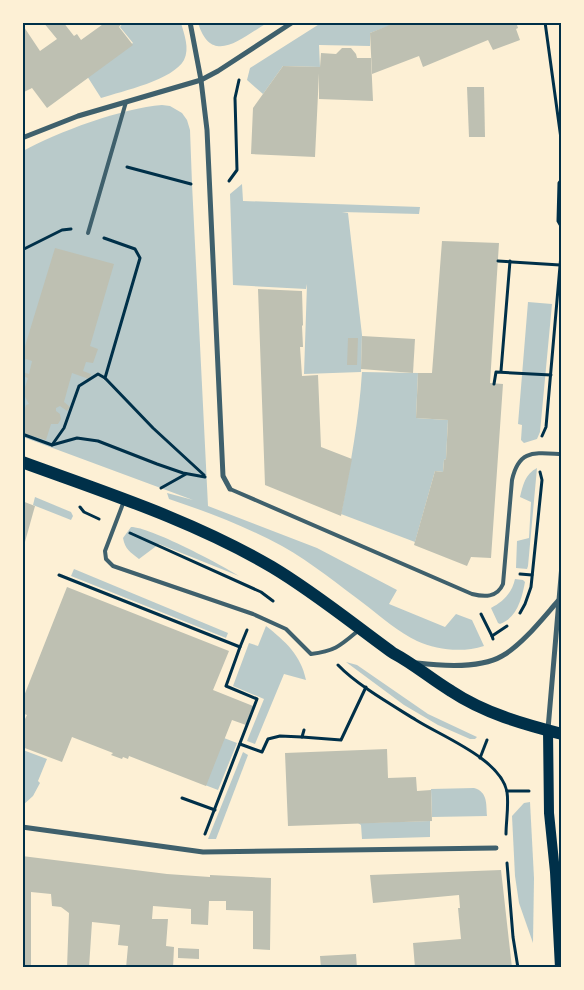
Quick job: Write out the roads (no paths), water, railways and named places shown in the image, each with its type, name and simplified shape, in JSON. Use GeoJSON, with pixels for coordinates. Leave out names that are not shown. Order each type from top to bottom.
{"type":"FeatureCollection","features":[{"type":"Feature","properties":{"kind":"main road"},"geometry":{"type":"LineString","coordinates":[[22,462],[125,499],[217,539],[271,566],[451,692],[478,707],[498,715],[562,734]]}},
{"type":"Feature","properties":{"kind":"main road"},"geometry":{"type":"LineString","coordinates":[[548,730],[550,813],[560,968]]}},
{"type":"Feature","properties":{"kind":"main road"},"geometry":{"type":"LineString","coordinates":[[555,872],[562,859]]}},
{"type":"Feature","properties":{"kind":"street"},"geometry":{"type":"LineString","coordinates":[[190,22],[201,80],[207,130],[223,476],[230,489]]}},
{"type":"Feature","properties":{"kind":"street"},"geometry":{"type":"LineString","coordinates":[[22,138],[78,116],[201,80],[235,61],[293,22]]}},
{"type":"Feature","properties":{"kind":"street"},"geometry":{"type":"LineString","coordinates":[[548,730],[562,566]]}},
{"type":"Feature","properties":{"kind":"street"},"geometry":{"type":"LineString","coordinates":[[410,663],[448,666],[484,662],[502,656],[531,632],[558,601]]}},
{"type":"Feature","properties":{"kind":"street"},"geometry":{"type":"LineString","coordinates":[[22,827],[203,852],[496,848]]}},
{"type":"Feature","properties":{"kind":"lane"},"geometry":{"type":"LineString","coordinates":[[88,233],[126,102]]}},
{"type":"Feature","properties":{"kind":"lane"},"geometry":{"type":"LineString","coordinates":[[230,489],[472,594],[487,597],[499,591],[503,584],[512,480],[517,464],[523,458],[541,453],[562,454]]}},
{"type":"Feature","properties":{"kind":"lane"},"geometry":{"type":"LineString","coordinates":[[125,499],[105,551],[106,558],[113,566],[253,614],[286,629],[311,654],[327,652],[339,647],[360,629]]}}]}
